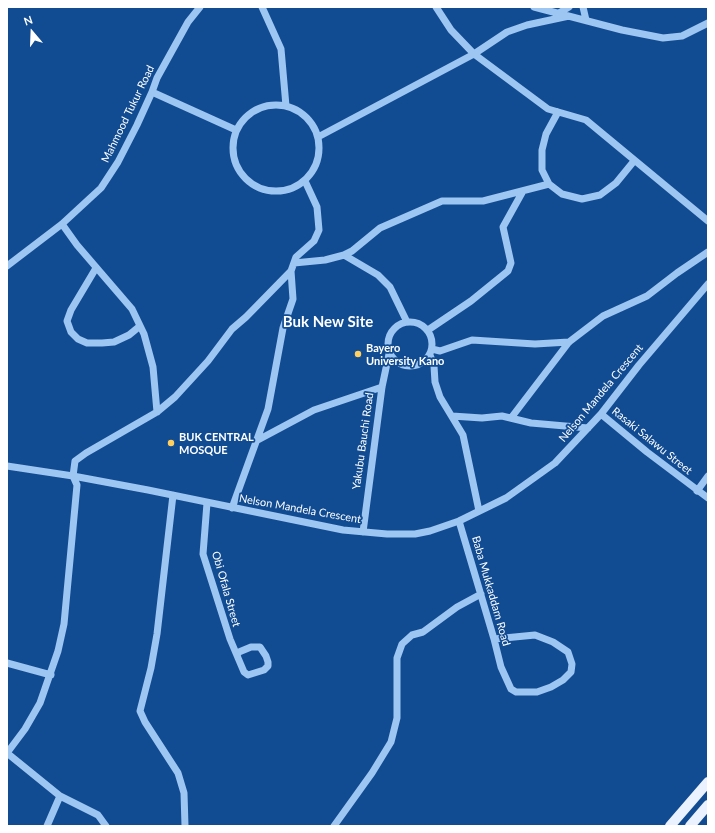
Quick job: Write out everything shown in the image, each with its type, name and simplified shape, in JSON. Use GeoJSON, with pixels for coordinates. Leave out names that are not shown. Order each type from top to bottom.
{"type":"FeatureCollection","features":[{"type":"Feature","properties":{"kind":"main road"},"geometry":{"type":"LineString","coordinates":[[670,826],[708,782]]}},
{"type":"Feature","properties":{"kind":"main road"},"geometry":{"type":"LineString","coordinates":[[690,826],[708,805]]}},
{"type":"Feature","properties":{"kind":"street","name":"Mahmood Tukur Road"},"geometry":{"type":"LineString","coordinates":[[7,266],[62,224],[101,188],[118,162],[152,92],[157,78],[188,22],[200,7]]}},
{"type":"Feature","properties":{"kind":"street"},"geometry":{"type":"LineString","coordinates":[[262,7],[281,49],[286,106]]}},
{"type":"Feature","properties":{"kind":"street"},"geometry":{"type":"LineString","coordinates":[[436,7],[451,30],[474,54],[548,110],[586,120],[708,221]]}},
{"type":"Feature","properties":{"kind":"street"},"geometry":{"type":"LineString","coordinates":[[534,7],[663,38],[682,36],[708,23]]}},
{"type":"Feature","properties":{"kind":"street"},"geometry":{"type":"LineString","coordinates":[[560,14],[569,7]]}},
{"type":"Feature","properties":{"kind":"street"},"geometry":{"type":"LineString","coordinates":[[583,7],[586,20]]}},
{"type":"Feature","properties":{"kind":"street"},"geometry":{"type":"LineString","coordinates":[[318,137],[474,54],[507,32],[527,25],[568,16]]}},
{"type":"Feature","properties":{"kind":"street"},"geometry":{"type":"LineString","coordinates":[[152,92],[236,130]]}},
{"type":"Feature","properties":{"kind":"street"},"geometry":{"type":"LineString","coordinates":[[272,105],[286,106],[298,111],[309,119],[320,144],[319,158],[314,170],[306,181],[294,188],[281,192],[267,191],[254,186],[244,178],[236,166],[233,153],[236,130],[247,116],[259,109],[272,105]]}},
{"type":"Feature","properties":{"kind":"street"},"geometry":{"type":"LineString","coordinates":[[558,112],[546,134],[542,150],[542,170],[549,184],[562,194],[582,199],[600,195],[616,183],[634,161]]}},
{"type":"Feature","properties":{"kind":"street"},"geometry":{"type":"LineString","coordinates":[[106,826],[98,815],[60,796],[7,753],[25,729],[40,704],[51,675],[64,624],[77,485],[73,476],[75,461],[86,453],[157,412],[175,397],[208,361],[232,328],[291,271],[296,257],[314,241],[319,230],[317,207],[306,181]]}},
{"type":"Feature","properties":{"kind":"street"},"geometry":{"type":"LineString","coordinates":[[294,264],[324,260],[344,255],[380,228],[442,200],[483,201],[549,184]]}},
{"type":"Feature","properties":{"kind":"street"},"geometry":{"type":"LineString","coordinates":[[428,330],[471,301],[508,271],[511,263],[503,227],[523,191]]}},
{"type":"Feature","properties":{"kind":"street"},"geometry":{"type":"LineString","coordinates":[[62,224],[96,268],[132,309],[140,326],[153,367],[157,412]]}},
{"type":"Feature","properties":{"kind":"street"},"geometry":{"type":"LineString","coordinates":[[511,418],[569,342],[603,316],[647,296],[708,252]]}},
{"type":"Feature","properties":{"kind":"street"},"geometry":{"type":"LineString","coordinates":[[344,255],[378,275],[390,287],[407,322]]}},
{"type":"Feature","properties":{"kind":"street"},"geometry":{"type":"LineString","coordinates":[[96,268],[71,310],[67,321],[71,332],[78,340],[87,343],[114,342],[129,335],[140,326]]}},
{"type":"Feature","properties":{"kind":"street"},"geometry":{"type":"LineString","coordinates":[[232,508],[268,409],[283,328],[293,299],[291,271]]}},
{"type":"Feature","properties":{"kind":"street","name":"Nelson Mandela Crescent"},"geometry":{"type":"LineString","coordinates":[[7,466],[73,476],[173,495],[343,530],[387,534],[415,534],[430,531],[459,520],[506,498],[555,464],[601,414],[639,365],[708,284]]}},
{"type":"Feature","properties":{"kind":"street"},"geometry":{"type":"LineString","coordinates":[[479,511],[463,435],[440,398],[435,382],[431,352],[432,342],[428,330],[421,324],[407,322],[400,324],[390,333],[388,340],[389,354],[399,364],[412,367],[419,365],[431,352],[440,351],[472,340],[535,344],[569,342]]}},
{"type":"Feature","properties":{"kind":"street","name":"Yakubu Bauchi Road"},"geometry":{"type":"LineString","coordinates":[[363,532],[382,387],[389,354]]}},
{"type":"Feature","properties":{"kind":"street"},"geometry":{"type":"LineString","coordinates":[[256,441],[314,410],[382,387]]}},
{"type":"Feature","properties":{"kind":"street","name":"Rasaki Salawu Street"},"geometry":{"type":"LineString","coordinates":[[601,414],[696,491],[708,498]]}},
{"type":"Feature","properties":{"kind":"street"},"geometry":{"type":"LineString","coordinates":[[452,416],[482,418],[502,416],[531,423],[588,428]]}},
{"type":"Feature","properties":{"kind":"street"},"geometry":{"type":"LineString","coordinates":[[696,491],[708,476]]}},
{"type":"Feature","properties":{"kind":"street"},"geometry":{"type":"LineString","coordinates":[[173,495],[152,668],[140,711],[178,773],[184,793],[185,826]]}},
{"type":"Feature","properties":{"kind":"street","name":"Obi Ofala Street"},"geometry":{"type":"LineString","coordinates":[[207,503],[203,554],[230,639],[237,655]]}},
{"type":"Feature","properties":{"kind":"street","name":"Baba Mukkaddam Road"},"geometry":{"type":"LineString","coordinates":[[459,520],[501,667],[511,689],[516,692],[524,693],[551,687],[563,680],[571,672],[572,664],[568,652],[553,642],[535,635],[494,639]]}},
{"type":"Feature","properties":{"kind":"street"},"geometry":{"type":"LineString","coordinates":[[334,826],[372,773],[391,742],[397,718],[396,664],[402,644],[412,635],[423,632],[457,607],[481,594]]}},
{"type":"Feature","properties":{"kind":"street"},"geometry":{"type":"LineString","coordinates":[[251,647],[260,647],[266,656],[268,666],[264,670],[248,675],[241,668],[237,655],[239,652],[251,647]]}},
{"type":"Feature","properties":{"kind":"street"},"geometry":{"type":"LineString","coordinates":[[7,663],[51,675]]}},
{"type":"Feature","properties":{"kind":"street"},"geometry":{"type":"LineString","coordinates":[[47,826],[53,808],[60,796]]}},
{"type":"Feature","properties":{"kind":"place","name":"Bayero University Kano"},"geometry":{"type":"Point","coordinates":[358,354]}},
{"type":"Feature","properties":{"kind":"place","name":"BUK CENTRAL MOSQUE"},"geometry":{"type":"Point","coordinates":[171,443]}},
{"type":"Feature","properties":{"kind":"district","name":"Buk New Site"},"geometry":{"type":"Point","coordinates":[328,322]}}]}
